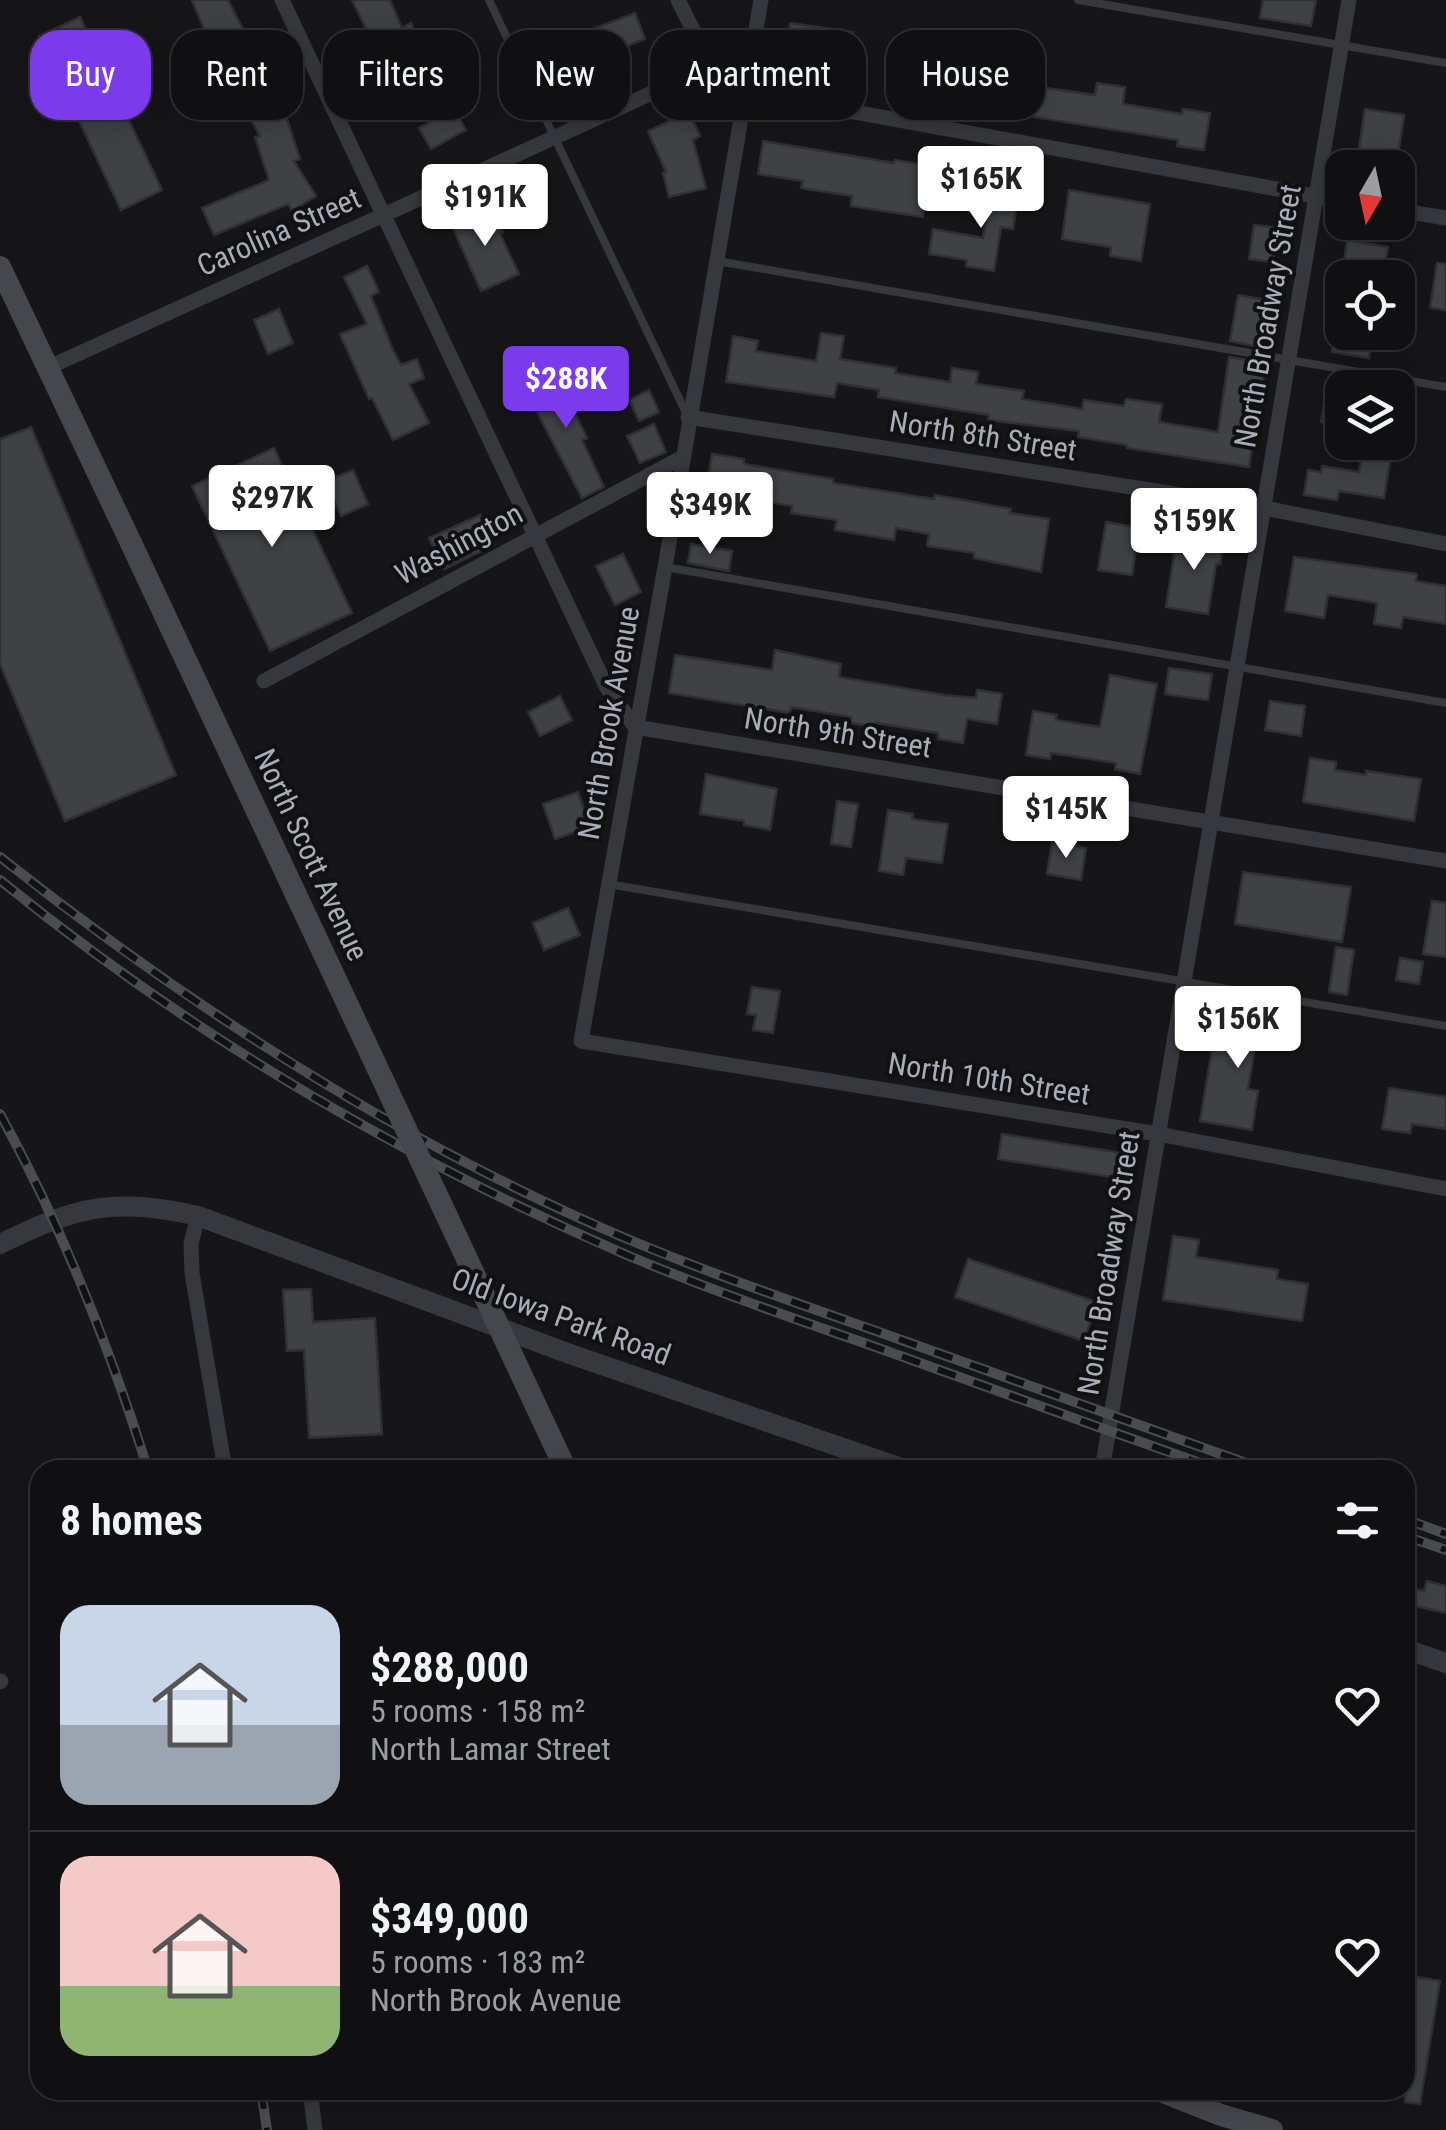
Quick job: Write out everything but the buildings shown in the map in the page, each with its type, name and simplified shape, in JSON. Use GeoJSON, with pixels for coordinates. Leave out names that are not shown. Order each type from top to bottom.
{"type":"FeatureCollection","features":[{"type":"Feature","properties":{"kind":"main road","name":"North Scott Avenue"},"geometry":{"type":"LineString","coordinates":[[0,267],[561,1460]]}},
{"type":"Feature","properties":{"kind":"main road"},"geometry":{"type":"LineString","coordinates":[[1183,2100],[1272,2130]]}},
{"type":"Feature","properties":{"kind":"street"},"geometry":{"type":"LineString","coordinates":[[282,0],[607,688],[635,727]]}},
{"type":"Feature","properties":{"kind":"street"},"geometry":{"type":"LineString","coordinates":[[678,0],[693,30]]}},
{"type":"Feature","properties":{"kind":"street","name":"North Brook Avenue"},"geometry":{"type":"LineString","coordinates":[[756,30],[761,0]]}},
{"type":"Feature","properties":{"kind":"street","name":"North Broadway Street"},"geometry":{"type":"LineString","coordinates":[[1104,1460],[1348,0]]}},
{"type":"Feature","properties":{"kind":"street","name":"Carolina Street"},"geometry":{"type":"LineString","coordinates":[[47,368],[650,94]]}},
{"type":"Feature","properties":{"kind":"street"},"geometry":{"type":"LineString","coordinates":[[866,114],[1325,198]]}},
{"type":"Feature","properties":{"kind":"street","name":"North Brook Avenue"},"geometry":{"type":"LineString","coordinates":[[581,1042],[740,120]]}},
{"type":"Feature","properties":{"kind":"street"},"geometry":{"type":"LineString","coordinates":[[1415,213],[1446,218]]}},
{"type":"Feature","properties":{"kind":"street","name":"North 8th Street"},"geometry":{"type":"LineString","coordinates":[[688,418],[1264,508],[1446,544]]}},
{"type":"Feature","properties":{"kind":"street","name":"Washington"},"geometry":{"type":"LineString","coordinates":[[264,681],[682,458]]}},
{"type":"Feature","properties":{"kind":"street","name":"North 9th Street"},"geometry":{"type":"LineString","coordinates":[[635,727],[1446,861]]}},
{"type":"Feature","properties":{"kind":"street","name":"North 10th Street"},"geometry":{"type":"LineString","coordinates":[[581,1042],[1158,1134],[1446,1189]]}},
{"type":"Feature","properties":{"kind":"street","name":"Old Iowa Park Road"},"geometry":{"type":"LineString","coordinates":[[0,1244],[76,1210],[103,1206],[146,1206],[198,1216],[570,1354],[877,1460]]}},
{"type":"Feature","properties":{"kind":"street"},"geometry":{"type":"LineString","coordinates":[[198,1216],[190,1254],[223,1460]]}},
{"type":"Feature","properties":{"kind":"street"},"geometry":{"type":"LineString","coordinates":[[1415,1653],[1446,1664]]}},
{"type":"Feature","properties":{"kind":"street"},"geometry":{"type":"LineString","coordinates":[[311,2100],[315,2130]]}},
{"type":"Feature","properties":{"kind":"lane"},"geometry":{"type":"LineString","coordinates":[[488,0],[688,418]]}},
{"type":"Feature","properties":{"kind":"lane"},"geometry":{"type":"LineString","coordinates":[[1078,0],[1446,63]]}},
{"type":"Feature","properties":{"kind":"lane"},"geometry":{"type":"LineString","coordinates":[[716,261],[1446,387]]}},
{"type":"Feature","properties":{"kind":"lane"},"geometry":{"type":"LineString","coordinates":[[665,567],[1446,703]]}},
{"type":"Feature","properties":{"kind":"lane"},"geometry":{"type":"LineString","coordinates":[[608,884],[1446,1026]]}},
{"type":"Feature","properties":{"kind":"railway"},"geometry":{"type":"LineString","coordinates":[[0,857],[147,967],[300,1068],[459,1159],[541,1200],[731,1279],[1238,1460]]}},
{"type":"Feature","properties":{"kind":"railway"},"geometry":{"type":"LineString","coordinates":[[0,880],[147,991],[223,1042],[301,1090],[462,1178],[629,1256],[719,1291],[1192,1460]]}},
{"type":"Feature","properties":{"kind":"railway"},"geometry":{"type":"LineString","coordinates":[[0,1114],[83,1289],[145,1460]]}},
{"type":"Feature","properties":{"kind":"railway"},"geometry":{"type":"LineString","coordinates":[[1415,1523],[1446,1534]]}},
{"type":"Feature","properties":{"kind":"railway"},"geometry":{"type":"LineString","coordinates":[[1415,1539],[1446,1550]]}},
{"type":"Feature","properties":{"kind":"railway"},"geometry":{"type":"LineString","coordinates":[[262,2100],[267,2130]]}}]}
